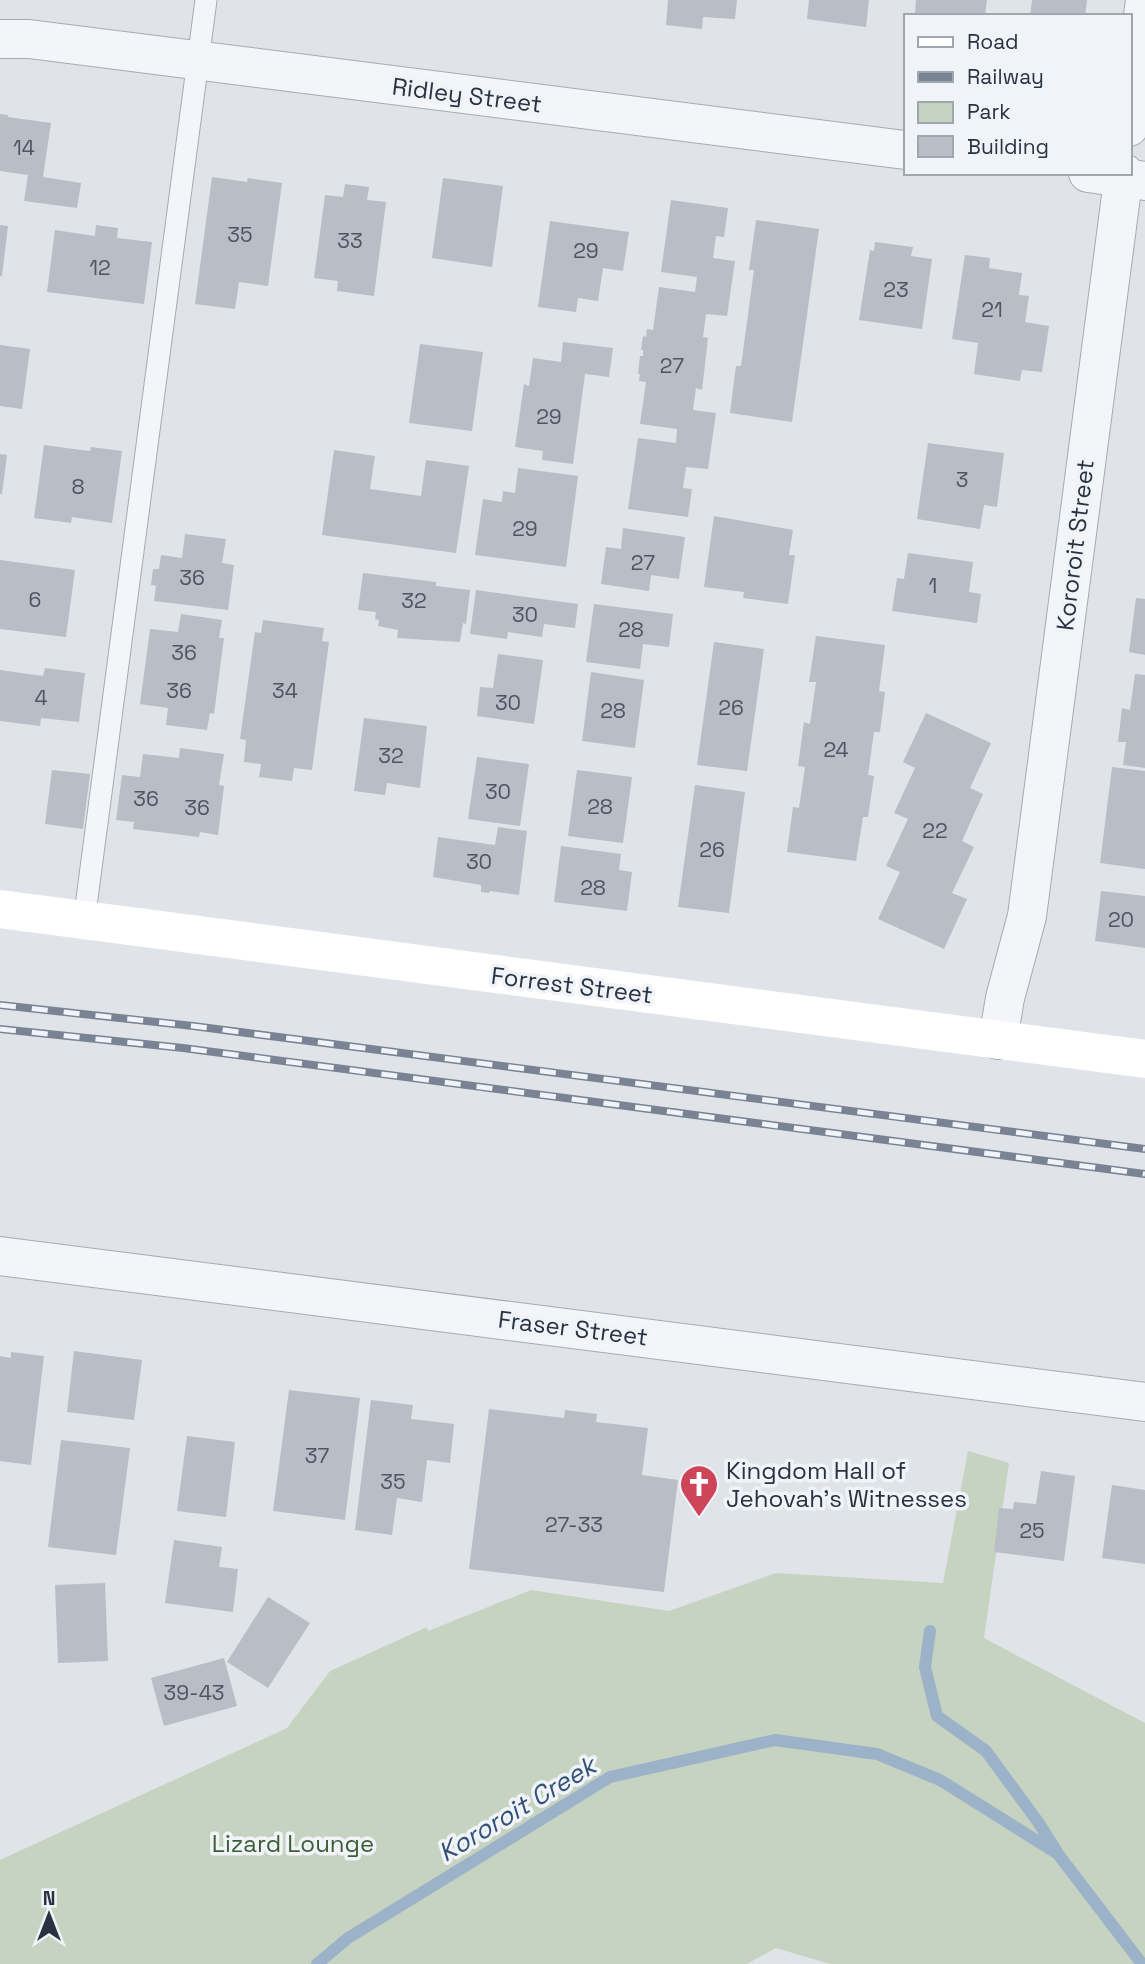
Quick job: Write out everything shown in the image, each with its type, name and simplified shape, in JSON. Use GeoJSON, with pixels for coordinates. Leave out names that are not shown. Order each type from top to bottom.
{"type":"FeatureCollection","features":[{"type":"Feature","properties":{"kind":"street"},"geometry":{"type":"LineString","coordinates":[[1131,111],[1145,0]]}},
{"type":"Feature","properties":{"kind":"street","name":"Ridley Street"},"geometry":{"type":"LineString","coordinates":[[10,37],[904,150]]}},
{"type":"Feature","properties":{"kind":"street","name":"Kororoit Street"},"geometry":{"type":"LineString","coordinates":[[1012,1042],[1030,1001],[1027,916],[1120,176]]}},
{"type":"Feature","properties":{"kind":"street","name":"Forrest Street"},"geometry":{"type":"LineString","coordinates":[[0,909],[1145,1059]]}},
{"type":"Feature","properties":{"kind":"street","name":"Fraser Street"},"geometry":{"type":"LineString","coordinates":[[0,1256],[1145,1402]]}},
{"type":"Feature","properties":{"kind":"lane"},"geometry":{"type":"LineString","coordinates":[[84,920],[206,0]]}},
{"type":"Feature","properties":{"kind":"green space","name":"Lizard Lounge"},"geometry":{"type":"Polygon","coordinates":[[[968,1451],[1009,1463],[984,1638],[1145,1723],[1145,1964],[830,1964],[776,1948],[747,1964],[0,1964],[0,1860],[287,1728],[330,1671],[427,1627],[428,1631],[531,1590],[669,1611],[776,1573],[943,1583],[968,1451]]]}},
{"type":"Feature","properties":{"kind":"building"},"geometry":{"type":"Polygon","coordinates":[[[668,0],[737,0],[735,19],[703,17],[702,29],[666,25],[668,0]]]}},
{"type":"Feature","properties":{"kind":"building"},"geometry":{"type":"Polygon","coordinates":[[[809,0],[869,0],[866,27],[807,19],[809,0]]]}},
{"type":"Feature","properties":{"kind":"building"},"geometry":{"type":"Polygon","coordinates":[[[916,0],[987,0],[985,14],[915,14],[916,0]]]}},
{"type":"Feature","properties":{"kind":"building"},"geometry":{"type":"Polygon","coordinates":[[[1032,0],[1087,0],[1085,14],[1030,14],[1032,0]]]}},
{"type":"Feature","properties":{"kind":"building"},"geometry":{"type":"Polygon","coordinates":[[[0,114],[51,123],[43,177],[81,183],[77,208],[24,201],[28,175],[0,171],[0,114]]]}},
{"type":"Feature","properties":{"kind":"building"},"geometry":{"type":"Polygon","coordinates":[[[212,177],[282,183],[268,286],[239,282],[235,309],[195,304],[212,177]]]}},
{"type":"Feature","properties":{"kind":"building"},"geometry":{"type":"Polygon","coordinates":[[[443,178],[503,186],[492,267],[432,258],[443,178]]]}},
{"type":"Feature","properties":{"kind":"building"},"geometry":{"type":"Polygon","coordinates":[[[345,184],[369,187],[367,200],[386,202],[374,296],[337,291],[338,281],[314,278],[325,195],[343,197],[345,184]]]}},
{"type":"Feature","properties":{"kind":"building"},"geometry":{"type":"Polygon","coordinates":[[[671,200],[728,208],[724,237],[716,236],[713,258],[735,261],[727,316],[706,314],[703,337],[708,338],[702,390],[696,388],[693,410],[716,413],[708,469],[686,467],[683,488],[692,489],[688,517],[628,509],[638,438],[676,443],[677,429],[640,424],[646,382],[639,381],[638,374],[640,356],[643,356],[643,336],[646,337],[647,329],[653,330],[659,287],[695,292],[697,277],[661,272],[671,200]]]}},
{"type":"Feature","properties":{"kind":"building"},"geometry":{"type":"Polygon","coordinates":[[[756,220],[819,229],[792,422],[730,413],[736,366],[741,366],[754,270],[749,270],[756,220]]]}},
{"type":"Feature","properties":{"kind":"building"},"geometry":{"type":"Polygon","coordinates":[[[550,221],[629,232],[623,271],[603,268],[598,301],[578,298],[576,312],[538,307],[550,221]]]}},
{"type":"Feature","properties":{"kind":"building"},"geometry":{"type":"Polygon","coordinates":[[[0,225],[8,226],[2,276],[0,276],[0,225]]]}},
{"type":"Feature","properties":{"kind":"building"},"geometry":{"type":"Polygon","coordinates":[[[96,225],[118,228],[117,238],[152,242],[144,304],[47,292],[55,230],[95,236],[96,225]]]}},
{"type":"Feature","properties":{"kind":"building"},"geometry":{"type":"Polygon","coordinates":[[[875,242],[913,247],[911,256],[932,259],[922,329],[859,320],[870,250],[874,251],[875,242]]]}},
{"type":"Feature","properties":{"kind":"building"},"geometry":{"type":"Polygon","coordinates":[[[965,255],[990,258],[989,268],[1022,273],[1019,295],[1029,296],[1025,322],[1049,326],[1042,372],[1022,370],[1020,381],[974,374],[978,343],[952,339],[965,255]]]}},
{"type":"Feature","properties":{"kind":"building"},"geometry":{"type":"Polygon","coordinates":[[[563,342],[613,348],[609,377],[585,374],[573,464],[542,460],[543,451],[515,447],[524,384],[529,386],[533,358],[561,362],[563,342]]]}},
{"type":"Feature","properties":{"kind":"building"},"geometry":{"type":"Polygon","coordinates":[[[420,344],[483,352],[472,431],[409,423],[420,344]]]}},
{"type":"Feature","properties":{"kind":"building"},"geometry":{"type":"Polygon","coordinates":[[[0,345],[30,349],[22,409],[0,406],[0,345]]]}},
{"type":"Feature","properties":{"kind":"building"},"geometry":{"type":"Polygon","coordinates":[[[928,443],[1004,453],[997,507],[984,505],[980,529],[917,519],[928,443]]]}},
{"type":"Feature","properties":{"kind":"building"},"geometry":{"type":"Polygon","coordinates":[[[44,445],[90,451],[91,447],[122,451],[112,523],[72,517],[71,523],[34,518],[44,445]]]}},
{"type":"Feature","properties":{"kind":"building"},"geometry":{"type":"Polygon","coordinates":[[[334,450],[375,456],[370,489],[421,496],[426,460],[469,466],[456,553],[322,535],[334,450]]]}},
{"type":"Feature","properties":{"kind":"building"},"geometry":{"type":"Polygon","coordinates":[[[0,454],[7,455],[2,494],[0,494],[0,454]]]}},
{"type":"Feature","properties":{"kind":"building"},"geometry":{"type":"Polygon","coordinates":[[[518,468],[578,476],[566,567],[475,555],[483,499],[502,502],[503,491],[515,493],[518,468]]]}},
{"type":"Feature","properties":{"kind":"building"},"geometry":{"type":"Polygon","coordinates":[[[714,516],[793,530],[789,555],[795,555],[788,604],[743,598],[744,592],[704,587],[714,516]]]}},
{"type":"Feature","properties":{"kind":"building"},"geometry":{"type":"Polygon","coordinates":[[[623,528],[685,537],[679,579],[651,575],[649,591],[601,584],[606,547],[621,549],[623,528]]]}},
{"type":"Feature","properties":{"kind":"building"},"geometry":{"type":"Polygon","coordinates":[[[185,534],[226,539],[222,563],[234,565],[228,610],[154,601],[156,586],[151,585],[153,569],[159,569],[161,555],[182,558],[185,534]]]}},
{"type":"Feature","properties":{"kind":"building"},"geometry":{"type":"Polygon","coordinates":[[[908,553],[973,562],[969,592],[981,594],[977,623],[892,611],[897,578],[904,579],[908,553]]]}},
{"type":"Feature","properties":{"kind":"building"},"geometry":{"type":"Polygon","coordinates":[[[0,560],[75,570],[66,637],[0,629],[0,560]]]}},
{"type":"Feature","properties":{"kind":"building"},"geometry":{"type":"Polygon","coordinates":[[[363,573],[436,582],[436,586],[470,590],[466,624],[463,623],[460,642],[397,638],[398,630],[378,626],[376,612],[358,610],[363,573]]]}},
{"type":"Feature","properties":{"kind":"building"},"geometry":{"type":"Polygon","coordinates":[[[476,590],[578,604],[575,628],[544,624],[542,637],[508,632],[507,639],[470,634],[476,590]]]}},
{"type":"Feature","properties":{"kind":"building"},"geometry":{"type":"Polygon","coordinates":[[[1136,598],[1145,599],[1145,655],[1129,652],[1136,598]]]}},
{"type":"Feature","properties":{"kind":"building"},"geometry":{"type":"Polygon","coordinates":[[[594,604],[673,614],[669,647],[643,644],[640,669],[586,662],[594,604]]]}},
{"type":"Feature","properties":{"kind":"building"},"geometry":{"type":"Polygon","coordinates":[[[181,614],[222,620],[219,638],[224,638],[214,714],[210,713],[207,730],[166,725],[168,708],[140,704],[150,629],[178,632],[181,614]]]}},
{"type":"Feature","properties":{"kind":"building"},"geometry":{"type":"Polygon","coordinates":[[[263,620],[324,628],[322,641],[329,642],[312,770],[294,768],[292,781],[259,777],[261,764],[244,762],[246,740],[240,739],[255,632],[261,633],[263,620]]]}},
{"type":"Feature","properties":{"kind":"building"},"geometry":{"type":"Polygon","coordinates":[[[816,636],[885,645],[879,691],[885,692],[880,732],[874,732],[868,775],[874,776],[868,817],[863,817],[856,861],[787,852],[793,807],[799,808],[805,767],[798,766],[804,722],[810,724],[816,682],[809,682],[816,636]]]}},
{"type":"Feature","properties":{"kind":"building"},"geometry":{"type":"Polygon","coordinates":[[[714,642],[764,649],[747,771],[697,765],[714,642]]]}},
{"type":"Feature","properties":{"kind":"building"},"geometry":{"type":"Polygon","coordinates":[[[498,654],[543,660],[534,724],[477,716],[480,687],[493,688],[498,654]]]}},
{"type":"Feature","properties":{"kind":"building"},"geometry":{"type":"Polygon","coordinates":[[[45,668],[85,673],[79,722],[41,718],[40,726],[0,721],[0,670],[43,676],[45,668]]]}},
{"type":"Feature","properties":{"kind":"building"},"geometry":{"type":"Polygon","coordinates":[[[591,672],[644,680],[635,748],[582,741],[591,672]]]}},
{"type":"Feature","properties":{"kind":"building"},"geometry":{"type":"Polygon","coordinates":[[[1135,674],[1145,675],[1145,768],[1123,765],[1126,742],[1118,742],[1122,708],[1130,710],[1135,674]]]}},
{"type":"Feature","properties":{"kind":"building"},"geometry":{"type":"Polygon","coordinates":[[[926,713],[991,743],[970,788],[983,794],[962,841],[974,847],[952,893],[967,899],[944,949],[878,919],[900,872],[886,866],[908,819],[894,813],[915,768],[903,762],[926,713]]]}},
{"type":"Feature","properties":{"kind":"building"},"geometry":{"type":"Polygon","coordinates":[[[364,718],[427,726],[420,788],[387,783],[385,795],[354,791],[364,718]]]}},
{"type":"Feature","properties":{"kind":"building"},"geometry":{"type":"Polygon","coordinates":[[[180,748],[224,754],[219,785],[224,786],[218,835],[200,832],[199,837],[133,829],[134,822],[116,820],[122,775],[140,777],[143,754],[179,758],[180,748]]]}},
{"type":"Feature","properties":{"kind":"building"},"geometry":{"type":"Polygon","coordinates":[[[477,757],[529,764],[520,826],[468,819],[477,757]]]}},
{"type":"Feature","properties":{"kind":"building"},"geometry":{"type":"Polygon","coordinates":[[[1112,767],[1145,771],[1145,869],[1100,863],[1112,767]]]}},
{"type":"Feature","properties":{"kind":"building"},"geometry":{"type":"Polygon","coordinates":[[[52,770],[90,774],[83,829],[45,824],[52,770]]]}},
{"type":"Feature","properties":{"kind":"building"},"geometry":{"type":"Polygon","coordinates":[[[577,770],[632,777],[623,843],[568,836],[577,770]]]}},
{"type":"Feature","properties":{"kind":"building"},"geometry":{"type":"Polygon","coordinates":[[[695,785],[745,792],[729,913],[678,907],[695,785]]]}},
{"type":"Feature","properties":{"kind":"building"},"geometry":{"type":"Polygon","coordinates":[[[498,827],[527,831],[519,895],[481,892],[481,885],[433,877],[438,837],[495,845],[498,827]]]}},
{"type":"Feature","properties":{"kind":"building"},"geometry":{"type":"Polygon","coordinates":[[[561,846],[621,854],[619,870],[632,872],[627,911],[554,902],[561,846]]]}},
{"type":"Feature","properties":{"kind":"building"},"geometry":{"type":"Polygon","coordinates":[[[1101,891],[1145,896],[1145,948],[1095,941],[1101,891]]]}},
{"type":"Feature","properties":{"kind":"building"},"geometry":{"type":"Polygon","coordinates":[[[74,1351],[142,1360],[134,1420],[67,1412],[74,1351]]]}},
{"type":"Feature","properties":{"kind":"building"},"geometry":{"type":"Polygon","coordinates":[[[11,1352],[44,1356],[31,1465],[0,1461],[0,1356],[11,1358],[11,1352]]]}},
{"type":"Feature","properties":{"kind":"building"},"geometry":{"type":"Polygon","coordinates":[[[289,1390],[360,1398],[345,1520],[273,1511],[289,1390]]]}},
{"type":"Feature","properties":{"kind":"building"},"geometry":{"type":"Polygon","coordinates":[[[371,1400],[413,1405],[411,1419],[454,1424],[450,1463],[427,1460],[422,1502],[397,1498],[392,1535],[355,1530],[371,1400]]]}},
{"type":"Feature","properties":{"kind":"building"},"geometry":{"type":"Polygon","coordinates":[[[489,1409],[564,1418],[565,1410],[597,1414],[596,1422],[648,1428],[642,1475],[678,1480],[664,1592],[469,1569],[489,1409]]]}},
{"type":"Feature","properties":{"kind":"building"},"geometry":{"type":"Polygon","coordinates":[[[187,1436],[235,1442],[226,1517],[177,1511],[187,1436]]]}},
{"type":"Feature","properties":{"kind":"building"},"geometry":{"type":"Polygon","coordinates":[[[61,1440],[130,1448],[116,1555],[48,1547],[61,1440]]]}},
{"type":"Feature","properties":{"kind":"building"},"geometry":{"type":"Polygon","coordinates":[[[1041,1471],[1075,1476],[1064,1561],[994,1552],[999,1508],[1013,1509],[1014,1502],[1036,1504],[1041,1471]]]}},
{"type":"Feature","properties":{"kind":"building"},"geometry":{"type":"Polygon","coordinates":[[[1112,1485],[1145,1490],[1145,1564],[1102,1558],[1112,1485]]]}},
{"type":"Feature","properties":{"kind":"building"},"geometry":{"type":"Polygon","coordinates":[[[174,1540],[222,1547],[219,1567],[238,1569],[233,1612],[165,1603],[174,1540]]]}},
{"type":"Feature","properties":{"kind":"building"},"geometry":{"type":"Polygon","coordinates":[[[105,1583],[108,1661],[58,1663],[55,1585],[105,1583]]]}},
{"type":"Feature","properties":{"kind":"building"},"geometry":{"type":"Polygon","coordinates":[[[268,1597],[310,1623],[268,1688],[227,1662],[268,1597]]]}},
{"type":"Feature","properties":{"kind":"building"},"geometry":{"type":"Polygon","coordinates":[[[224,1658],[237,1706],[164,1726],[151,1678],[224,1658]]]}},
{"type":"Feature","properties":{"kind":"waterway"},"geometry":{"type":"LineString","coordinates":[[930,1631],[925,1667],[937,1716],[986,1751],[1056,1850]]}},
{"type":"Feature","properties":{"kind":"waterway","name":"Kororoit Creek"},"geometry":{"type":"LineString","coordinates":[[317,1964],[348,1938],[610,1777],[775,1740],[877,1754],[940,1780],[1058,1854],[1142,1964]]}},
{"type":"Feature","properties":{"kind":"railway"},"geometry":{"type":"LineString","coordinates":[[0,1005],[193,1026],[1145,1149]]}},
{"type":"Feature","properties":{"kind":"railway"},"geometry":{"type":"LineString","coordinates":[[0,1029],[183,1048],[1145,1174]]}},
{"type":"Feature","properties":{"kind":"place","name":"Kingdom Hall of Jehovah's Witnesses"},"geometry":{"type":"Point","coordinates":[699,1518]}}]}
